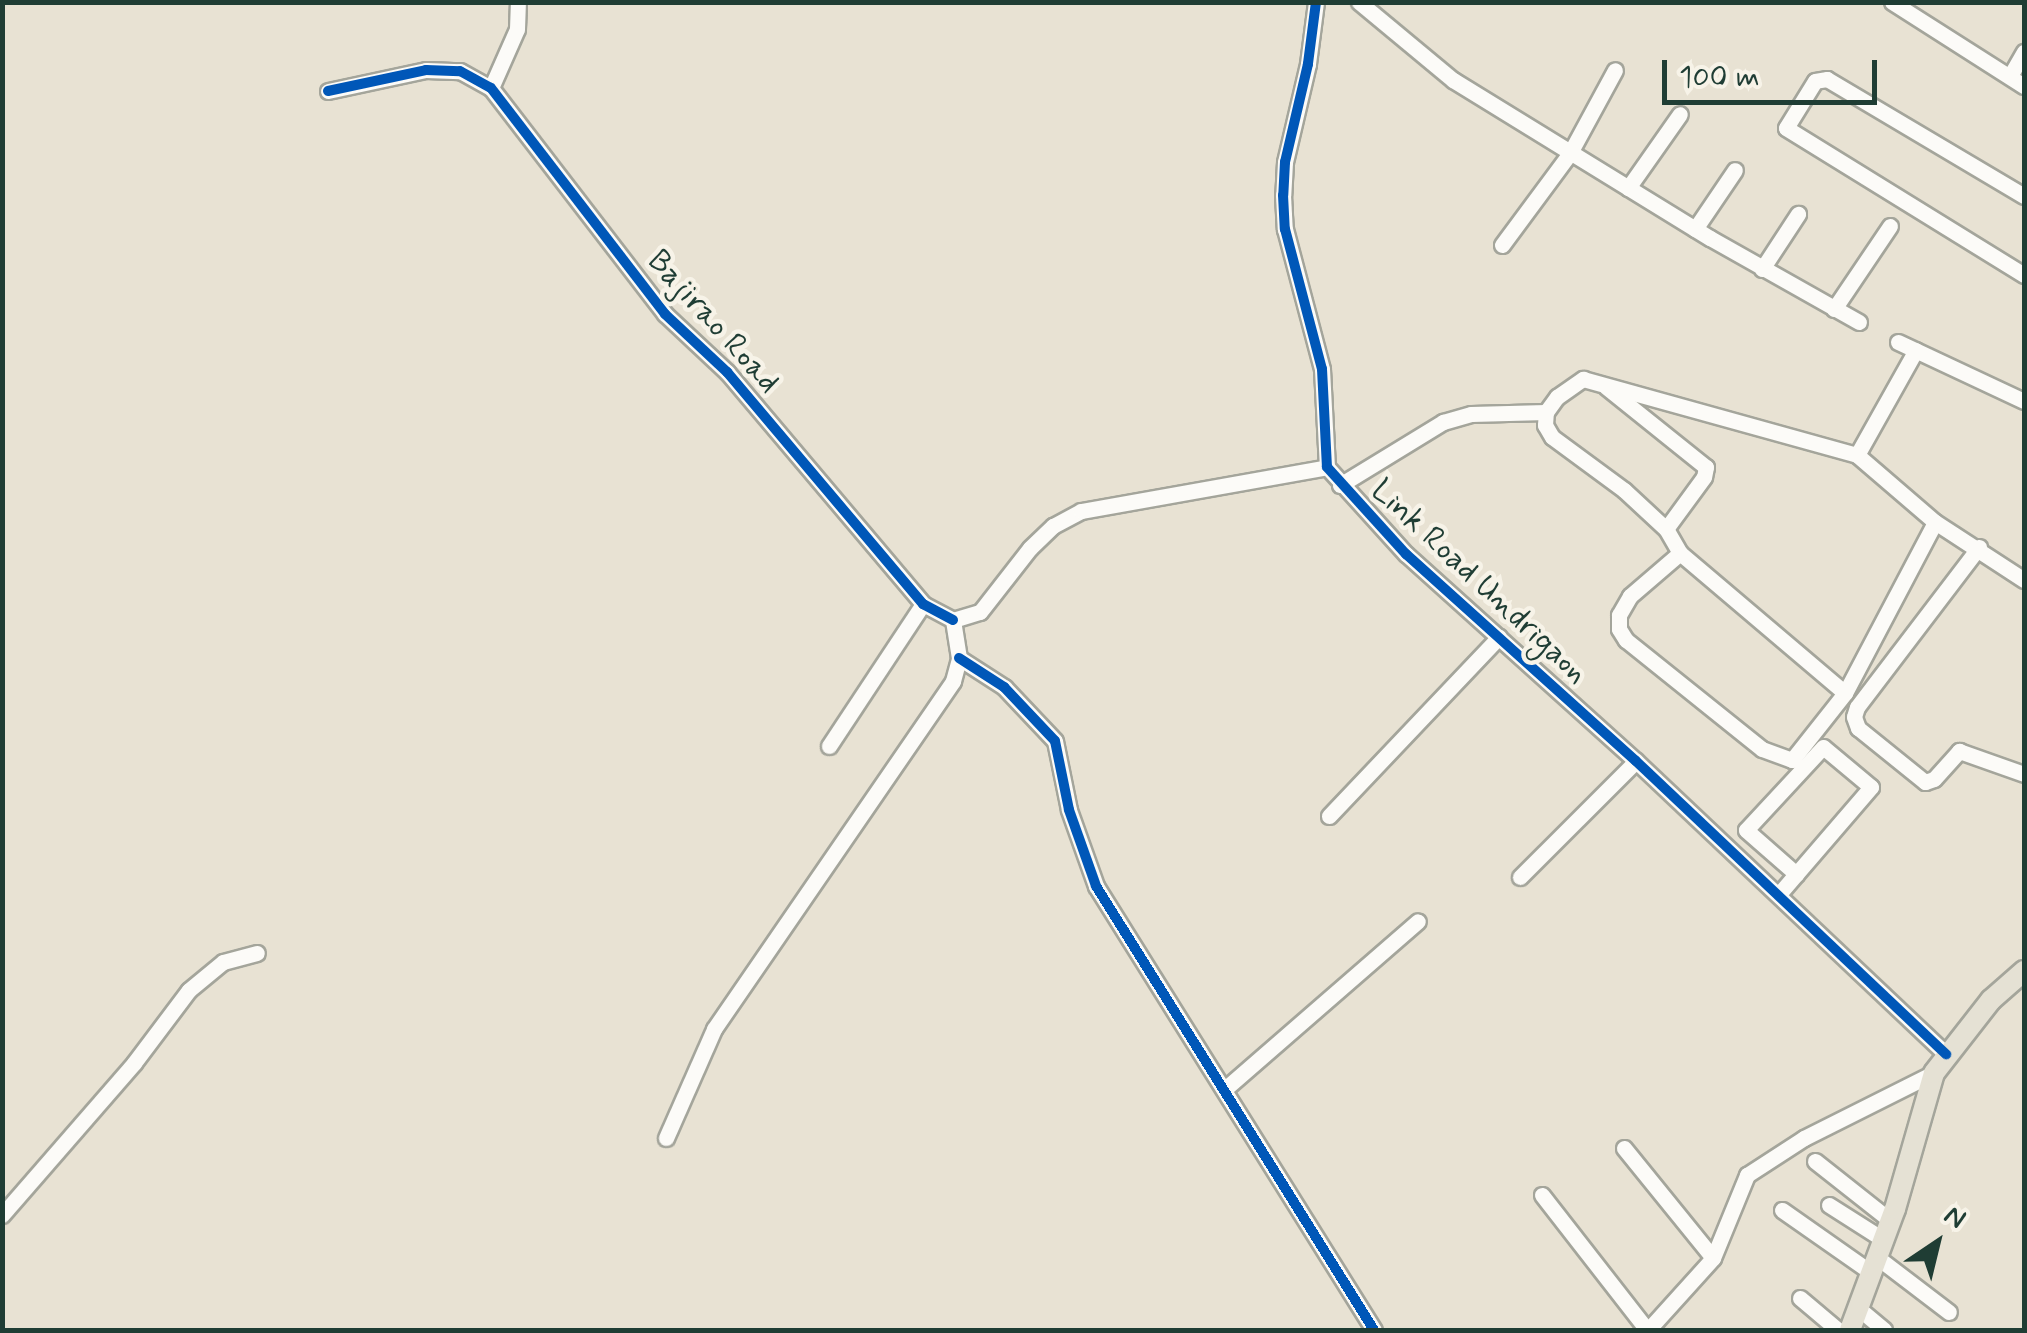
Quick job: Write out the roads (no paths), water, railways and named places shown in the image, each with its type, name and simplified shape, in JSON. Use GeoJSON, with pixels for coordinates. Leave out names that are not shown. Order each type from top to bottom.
{"type":"FeatureCollection","features":[{"type":"Feature","properties":{"kind":"main road"},"geometry":{"type":"LineString","coordinates":[[1850,1330],[1881,1248],[1934,1073],[1991,1000],[2024,971]]}},
{"type":"Feature","properties":{"kind":"street"},"geometry":{"type":"LineString","coordinates":[[328,91],[426,70],[460,72],[491,88],[517,30],[518,2]]}},
{"type":"Feature","properties":{"kind":"street","name":"Link Road Undrigaon"},"geometry":{"type":"LineString","coordinates":[[1316,2],[1282,196],[1289,246],[1322,369],[1327,468],[1406,554],[1636,761],[1946,1054]]}},
{"type":"Feature","properties":{"kind":"street"},"geometry":{"type":"LineString","coordinates":[[1359,2],[1453,80],[1762,269],[1860,322]]}},
{"type":"Feature","properties":{"kind":"street"},"geometry":{"type":"LineString","coordinates":[[1892,2],[1912,8],[2020,81],[2024,52]]}},
{"type":"Feature","properties":{"kind":"street"},"geometry":{"type":"LineString","coordinates":[[1502,244],[1570,153],[1615,70]]}},
{"type":"Feature","properties":{"kind":"street"},"geometry":{"type":"LineString","coordinates":[[2024,196],[1826,79],[1815,81],[1786,128],[2024,275]]}},
{"type":"Feature","properties":{"kind":"street","name":"Bajirao Road"},"geometry":{"type":"LineString","coordinates":[[491,88],[665,314],[727,372],[924,604],[954,620]]}},
{"type":"Feature","properties":{"kind":"street"},"geometry":{"type":"LineString","coordinates":[[1628,188],[1680,114]]}},
{"type":"Feature","properties":{"kind":"street"},"geometry":{"type":"LineString","coordinates":[[1694,228],[1735,170]]}},
{"type":"Feature","properties":{"kind":"street"},"geometry":{"type":"LineString","coordinates":[[1762,269],[1798,214]]}},
{"type":"Feature","properties":{"kind":"street"},"geometry":{"type":"LineString","coordinates":[[1834,309],[1890,226]]}},
{"type":"Feature","properties":{"kind":"street"},"geometry":{"type":"LineString","coordinates":[[1898,342],[2024,401]]}},
{"type":"Feature","properties":{"kind":"street"},"geometry":{"type":"LineString","coordinates":[[1857,455],[1916,350]]}},
{"type":"Feature","properties":{"kind":"street"},"geometry":{"type":"LineString","coordinates":[[1845,693],[1680,553],[1666,528],[1624,490],[1552,437],[1545,425],[1546,412],[1557,397],[1583,379],[1599,382],[1857,455],[1936,522],[2024,580]]}},
{"type":"Feature","properties":{"kind":"street"},"geometry":{"type":"LineString","coordinates":[[1599,382],[1706,467],[1704,477],[1666,528]]}},
{"type":"Feature","properties":{"kind":"street"},"geometry":{"type":"LineString","coordinates":[[1340,485],[1443,422],[1471,414],[1546,412]]}},
{"type":"Feature","properties":{"kind":"street"},"geometry":{"type":"LineString","coordinates":[[666,1138],[714,1028],[953,681],[959,658],[954,620],[980,612],[1030,548],[1054,526],[1081,511],[1327,468]]}},
{"type":"Feature","properties":{"kind":"street"},"geometry":{"type":"LineString","coordinates":[[1680,553],[1630,596],[1618,615],[1618,629],[1626,640],[1775,757],[1792,760],[1845,693],[1936,522]]}},
{"type":"Feature","properties":{"kind":"street"},"geometry":{"type":"LineString","coordinates":[[1980,548],[1857,707],[1854,717],[1858,728],[1924,782],[1934,779],[1959,750],[2024,774]]}},
{"type":"Feature","properties":{"kind":"street"},"geometry":{"type":"LineString","coordinates":[[829,746],[924,604]]}},
{"type":"Feature","properties":{"kind":"street"},"geometry":{"type":"LineString","coordinates":[[1329,816],[1500,637]]}},
{"type":"Feature","properties":{"kind":"street"},"geometry":{"type":"LineString","coordinates":[[959,658],[1004,687],[1055,741],[1069,810],[1096,886],[1374,1330]]}},
{"type":"Feature","properties":{"kind":"street"},"geometry":{"type":"LineString","coordinates":[[1779,894],[1871,787],[1823,747],[1746,830],[1796,874]]}},
{"type":"Feature","properties":{"kind":"street"},"geometry":{"type":"LineString","coordinates":[[1520,877],[1636,761]]}},
{"type":"Feature","properties":{"kind":"street"},"geometry":{"type":"LineString","coordinates":[[1226,1088],[1418,921]]}},
{"type":"Feature","properties":{"kind":"street"},"geometry":{"type":"LineString","coordinates":[[2,1214],[134,1064],[189,990],[223,962],[256,953]]}},
{"type":"Feature","properties":{"kind":"street"},"geometry":{"type":"LineString","coordinates":[[1542,1195],[1648,1330],[1713,1258],[1748,1175],[1804,1138],[1934,1073]]}},
{"type":"Feature","properties":{"kind":"street"},"geometry":{"type":"LineString","coordinates":[[1624,1148],[1713,1258]]}},
{"type":"Feature","properties":{"kind":"street"},"geometry":{"type":"LineString","coordinates":[[1816,1161],[1881,1248]]}},
{"type":"Feature","properties":{"kind":"street"},"geometry":{"type":"LineString","coordinates":[[1829,1205],[1948,1312]]}},
{"type":"Feature","properties":{"kind":"street"},"geometry":{"type":"LineString","coordinates":[[1782,1210],[1881,1248]]}},
{"type":"Feature","properties":{"kind":"street"},"geometry":{"type":"LineString","coordinates":[[1800,1298],[1838,1330]]}},
{"type":"Feature","properties":{"kind":"street"},"geometry":{"type":"LineString","coordinates":[[1858,1308],[1884,1330]]}}]}
